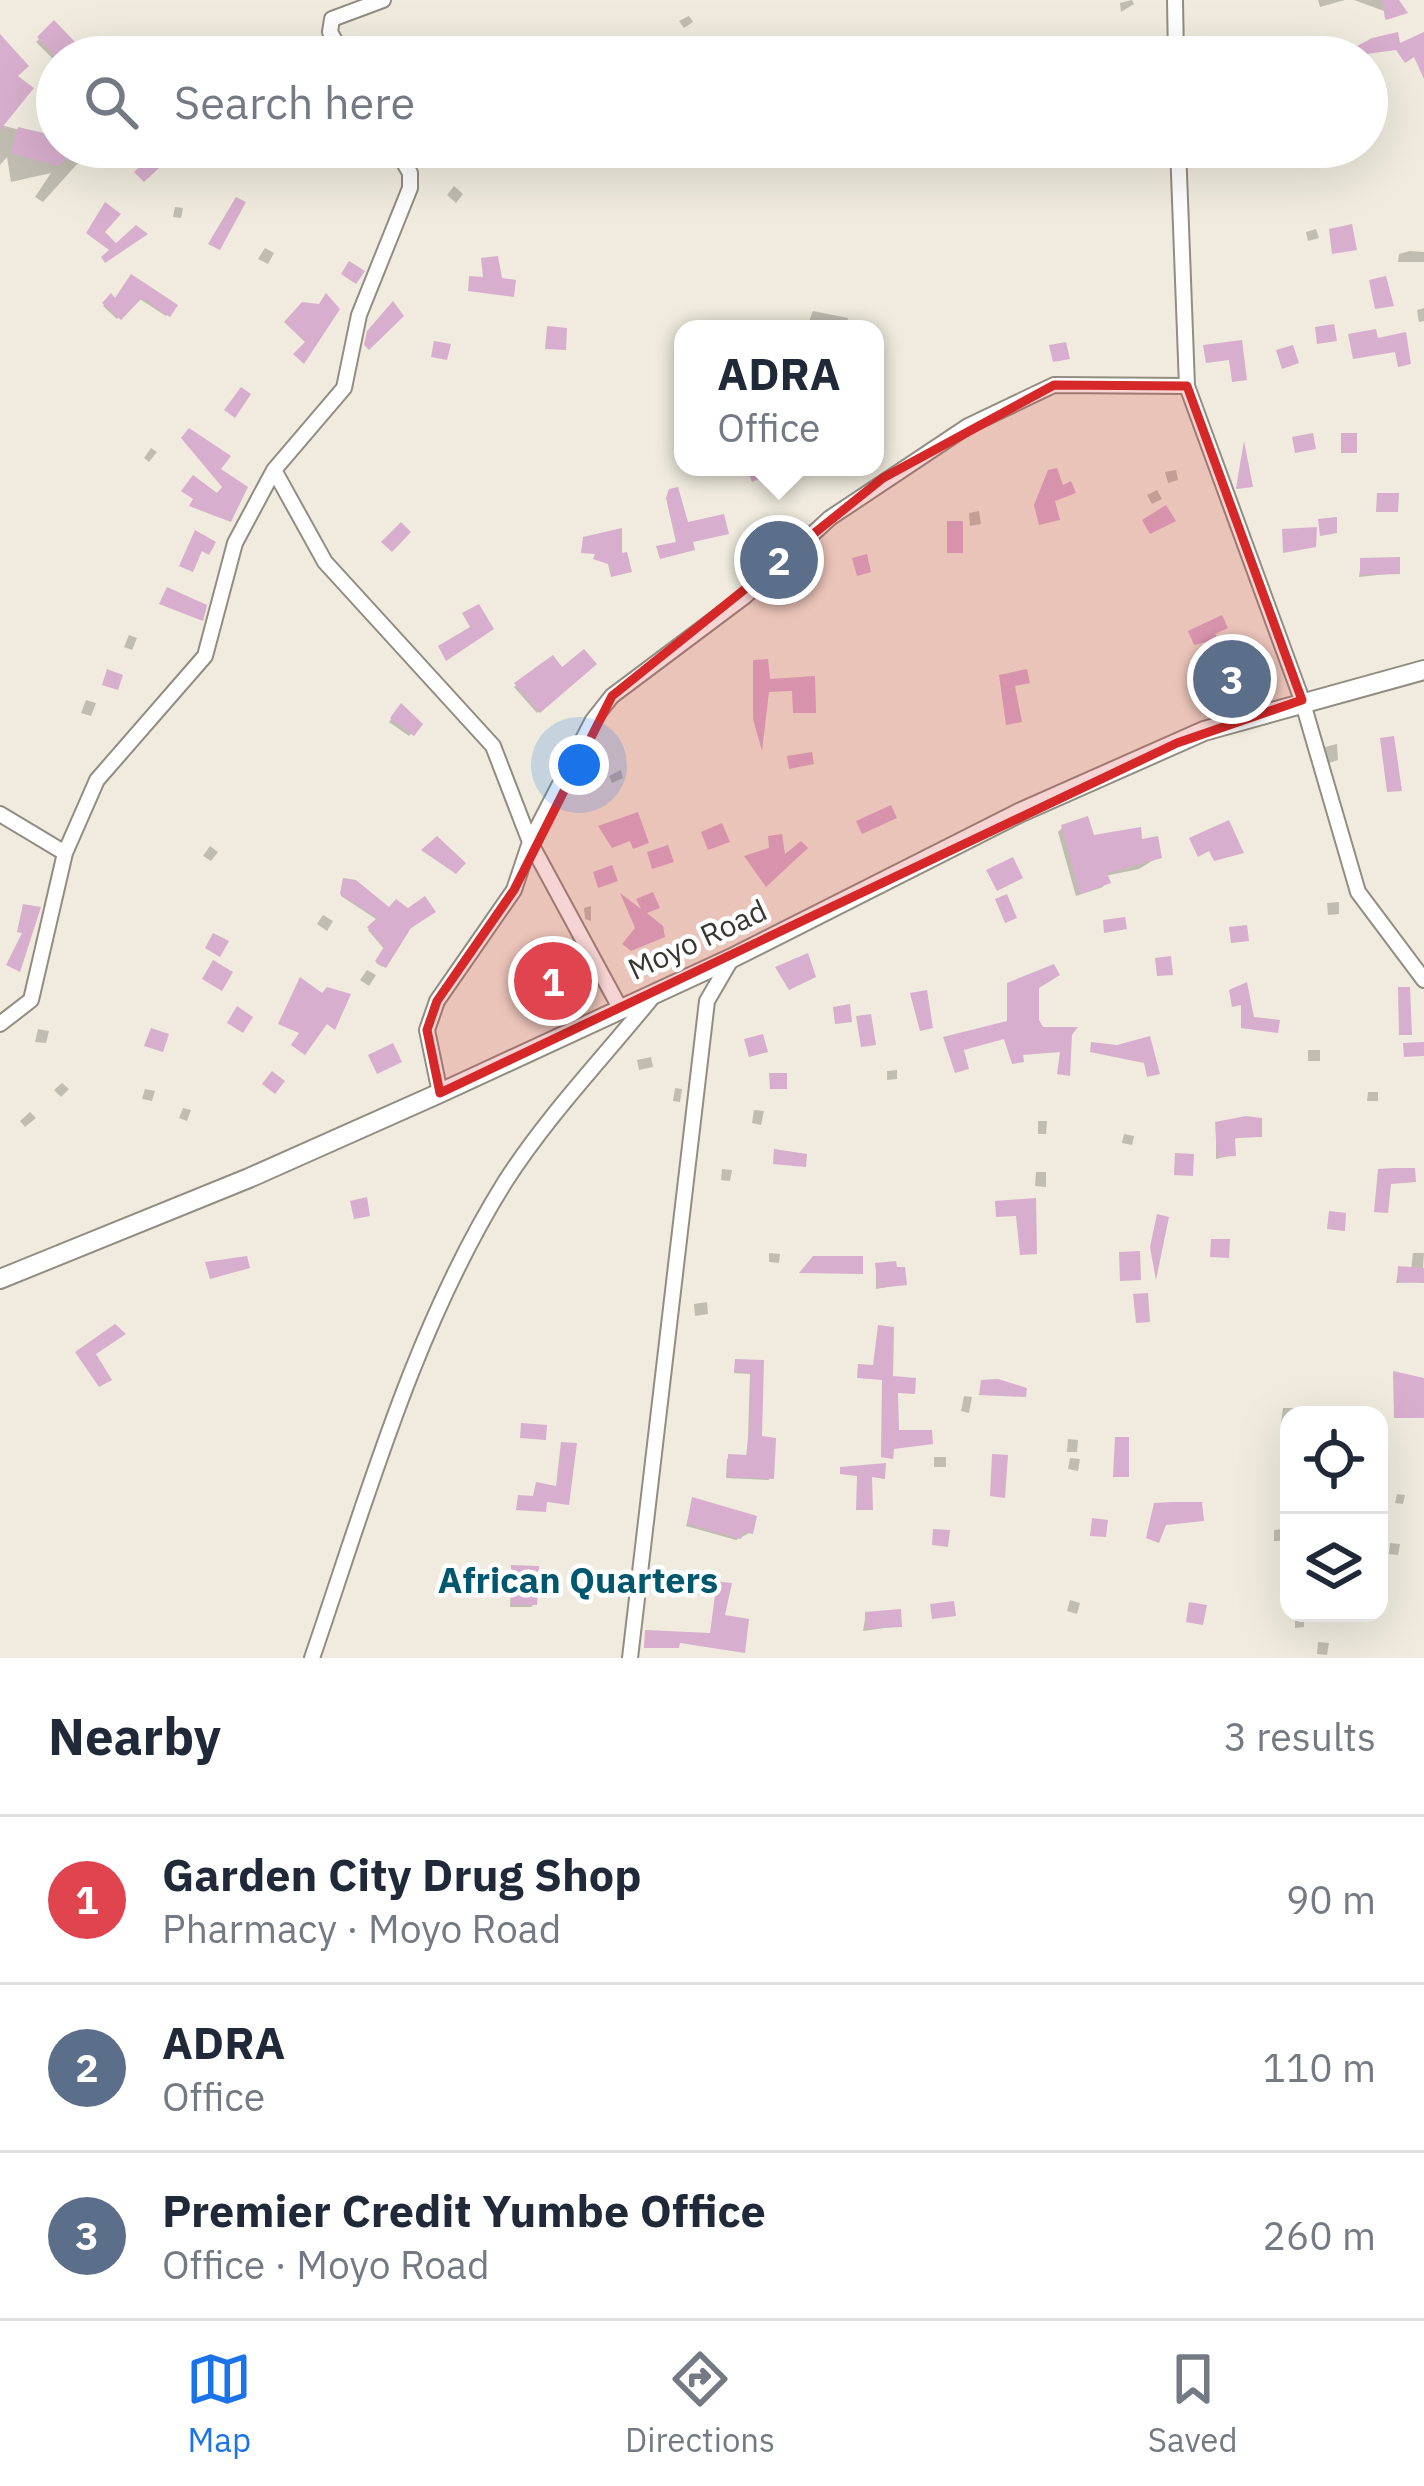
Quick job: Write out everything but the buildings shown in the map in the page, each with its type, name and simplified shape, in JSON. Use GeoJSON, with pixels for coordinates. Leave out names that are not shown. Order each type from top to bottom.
{"type":"FeatureCollection","features":[{"type":"Feature","properties":{"kind":"main road","name":"Moyo Road"},"geometry":{"type":"LineString","coordinates":[[0,1279],[249,1178],[440,1093],[732,958],[1019,813],[1204,731],[1302,700],[1424,670]]}},
{"type":"Feature","properties":{"kind":"street"},"geometry":{"type":"LineString","coordinates":[[332,36],[332,19],[383,0]]}},
{"type":"Feature","properties":{"kind":"street"},"geometry":{"type":"LineString","coordinates":[[1174,0],[1175,36]]}},
{"type":"Feature","properties":{"kind":"street"},"geometry":{"type":"LineString","coordinates":[[0,1024],[31,1000],[65,854],[97,781],[205,656],[235,544],[274,470],[344,388],[359,315],[410,188],[407,168]]}},
{"type":"Feature","properties":{"kind":"street"},"geometry":{"type":"LineString","coordinates":[[1178,168],[1182,359],[1187,386],[1302,700],[1358,892],[1424,980]]}},
{"type":"Feature","properties":{"kind":"street"},"geometry":{"type":"LineString","coordinates":[[1152,382],[1182,359]]}},
{"type":"Feature","properties":{"kind":"street"},"geometry":{"type":"LineString","coordinates":[[440,1093],[427,1030],[437,1001],[514,890],[530,842],[593,720],[612,696],[690,632],[744,597],[883,478],[968,426],[1054,385],[1152,382],[1187,386]]}},
{"type":"Feature","properties":{"kind":"street"},"geometry":{"type":"LineString","coordinates":[[274,470],[325,562],[493,746],[530,842],[620,1007]]}},
{"type":"Feature","properties":{"kind":"street"},"geometry":{"type":"LineString","coordinates":[[0,814],[65,854]]}},
{"type":"Feature","properties":{"kind":"street"},"geometry":{"type":"LineString","coordinates":[[630,1658],[707,1001],[732,958]]}},
{"type":"Feature","properties":{"kind":"street"},"geometry":{"type":"LineString","coordinates":[[311,1658],[388,1438],[450,1285],[506,1180],[657,991]]}},
{"type":"Feature","properties":{"kind":"highlighted area"},"geometry":{"type":"Polygon","coordinates":[[[1054,385],[1187,386],[1302,700],[1177,743],[440,1093],[427,1030],[437,1001],[514,890],[612,696],[883,478],[1054,385]]]}},
{"type":"Feature","properties":{"kind":"place","name":"ADRA"},"geometry":{"type":"Point","coordinates":[779,560]}},
{"type":"Feature","properties":{"kind":"place","name":"Premier Credit Yumbe Office"},"geometry":{"type":"Point","coordinates":[1232,679]}},
{"type":"Feature","properties":{"kind":"place","name":"Garden City Drug Shop"},"geometry":{"type":"Point","coordinates":[553,981]}},
{"type":"Feature","properties":{"kind":"district","name":"African Quarters"},"geometry":{"type":"Point","coordinates":[578,1579]}}]}
